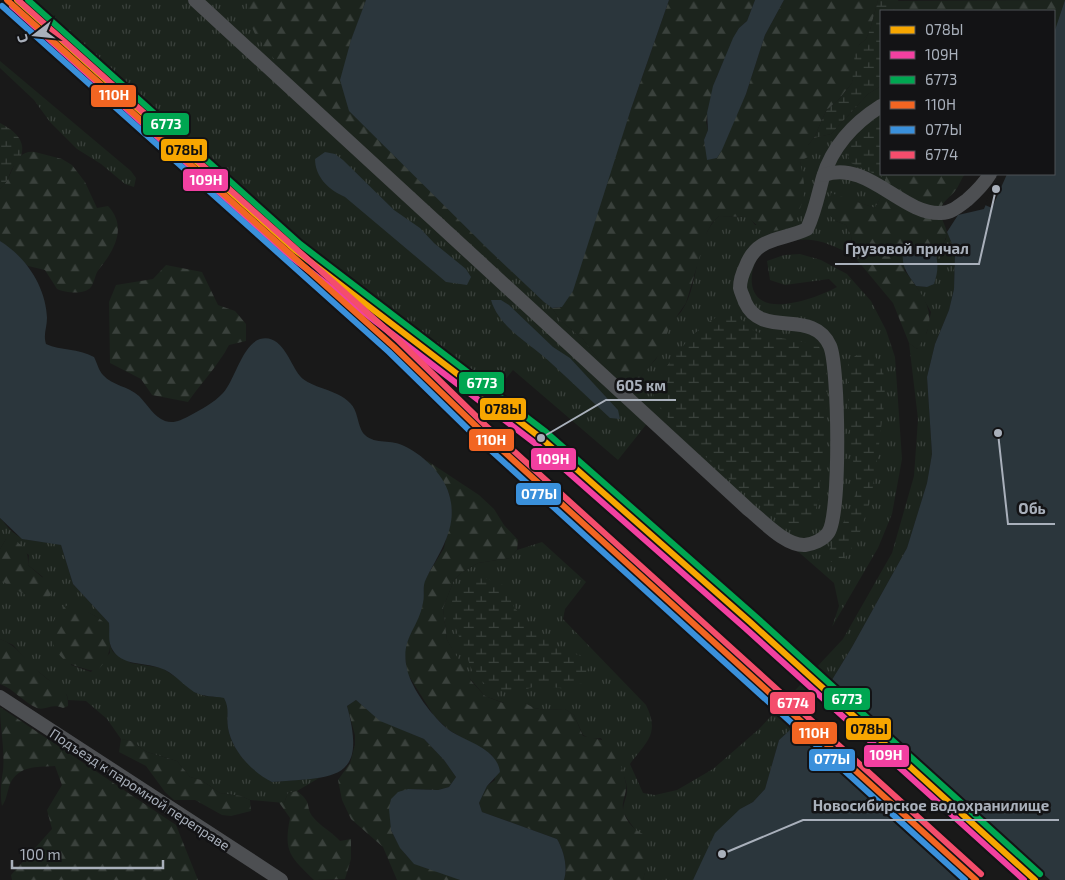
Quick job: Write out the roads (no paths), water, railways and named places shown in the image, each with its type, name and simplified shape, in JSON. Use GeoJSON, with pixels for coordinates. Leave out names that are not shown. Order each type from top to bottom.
{"type":"FeatureCollection","features":[{"type":"Feature","properties":{"kind":"street"},"geometry":{"type":"LineString","coordinates":[[195,0],[748,509],[789,541],[803,545],[817,542],[828,533],[835,512],[837,433],[835,369],[830,346],[820,332],[806,325],[759,320],[749,311],[740,287],[749,257],[761,245],[807,230],[814,215],[824,175],[835,148],[860,119],[880,107]]}},
{"type":"Feature","properties":{"kind":"street"},"geometry":{"type":"LineString","coordinates":[[824,175],[843,171],[858,175],[924,210],[940,214],[961,205],[986,182],[990,175]]}},
{"type":"Feature","properties":{"kind":"street","name":"Подъезд к паромной переправе"},"geometry":{"type":"LineString","coordinates":[[0,697],[281,880]]}},
{"type":"Feature","properties":{"kind":"place","name":"Грузовой причал"},"geometry":{"type":"Point","coordinates":[996,189]}},
{"type":"Feature","properties":{"kind":"place","name":"Обь"},"geometry":{"type":"Point","coordinates":[998,433]}},
{"type":"Feature","properties":{"kind":"place","name":"605 км"},"geometry":{"type":"Point","coordinates":[541,438]}},
{"type":"Feature","properties":{"kind":"place","name":"Новосибирское водохранилище"},"geometry":{"type":"Point","coordinates":[722,854]}}]}
